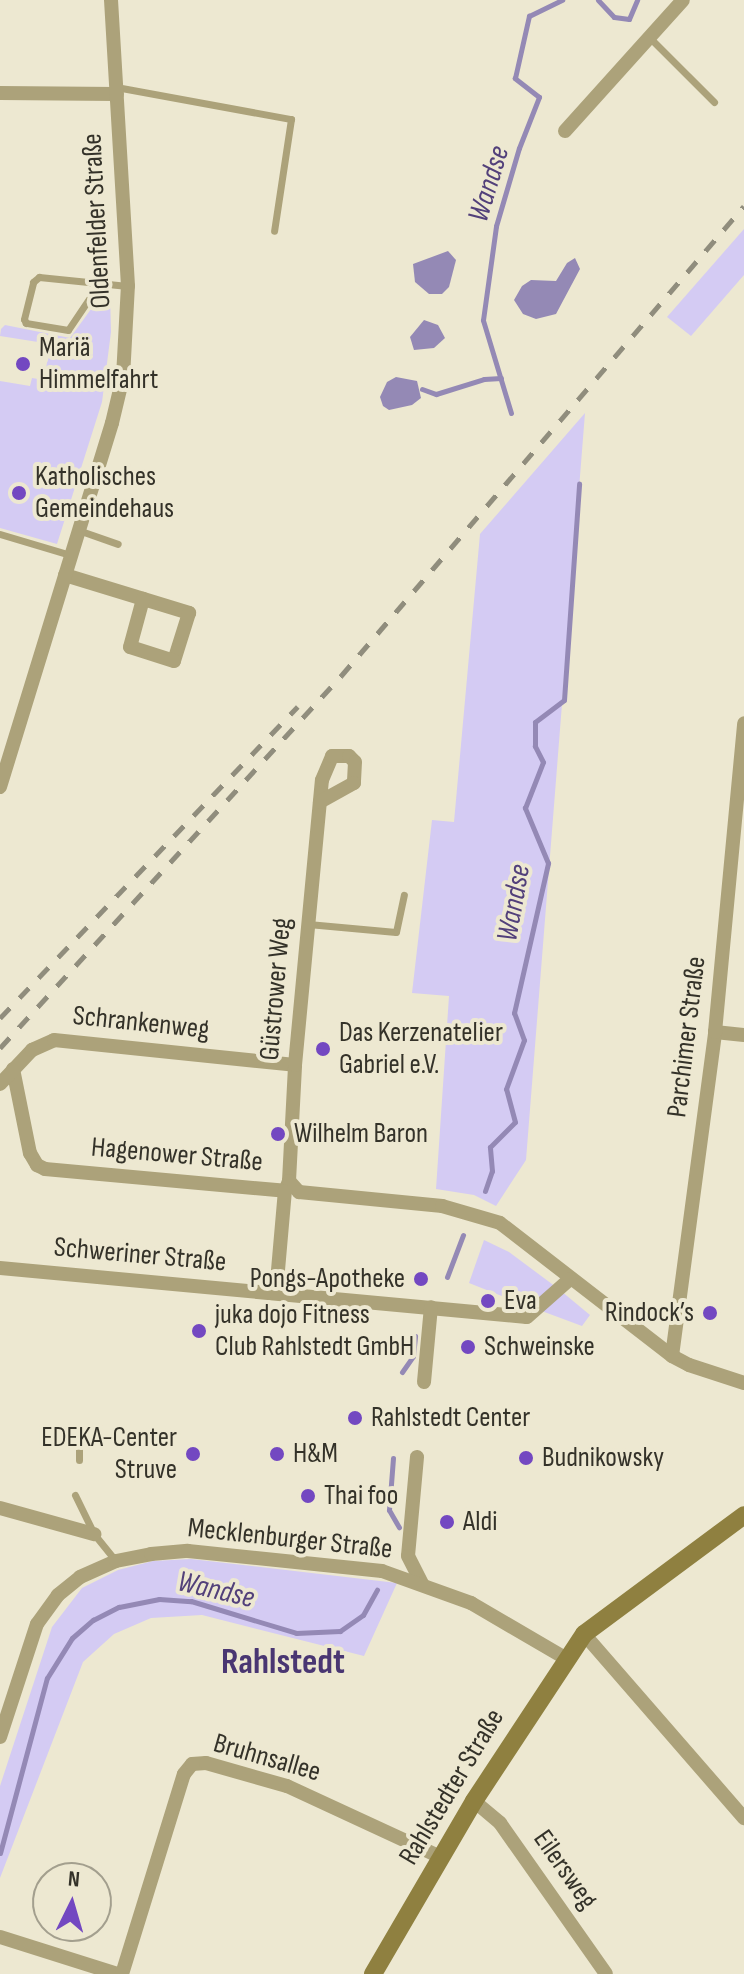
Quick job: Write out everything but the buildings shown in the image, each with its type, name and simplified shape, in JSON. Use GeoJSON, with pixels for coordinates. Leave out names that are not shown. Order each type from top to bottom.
{"type":"FeatureCollection","features":[{"type":"Feature","properties":{"kind":"main road","name":"Rahlstedter Straße"},"geometry":{"type":"LineString","coordinates":[[373,1974],[474,1801],[565,1658],[584,1634],[744,1515]]}},
{"type":"Feature","properties":{"kind":"street","name":"Oldenfelder Straße"},"geometry":{"type":"LineString","coordinates":[[0,787],[118,402],[127,341],[128,286],[111,0]]}},
{"type":"Feature","properties":{"kind":"street"},"geometry":{"type":"LineString","coordinates":[[565,131],[683,0]]}},
{"type":"Feature","properties":{"kind":"street"},"geometry":{"type":"LineString","coordinates":[[0,93],[117,91]]}},
{"type":"Feature","properties":{"kind":"street"},"geometry":{"type":"LineString","coordinates":[[65,575],[189,613],[174,661],[130,647],[143,599]]}},
{"type":"Feature","properties":{"kind":"street","name":"Parchimer Straße"},"geometry":{"type":"LineString","coordinates":[[672,1356],[715,1032],[744,723]]}},
{"type":"Feature","properties":{"kind":"street","name":"Güstrower Weg"},"geometry":{"type":"LineString","coordinates":[[287,1186],[320,802]]}},
{"type":"Feature","properties":{"kind":"street"},"geometry":{"type":"LineString","coordinates":[[715,1032],[744,1035]]}},
{"type":"Feature","properties":{"kind":"street","name":"Schrankenweg"},"geometry":{"type":"LineString","coordinates":[[0,1084],[32,1050],[54,1040],[295,1065]]}},
{"type":"Feature","properties":{"kind":"street","name":"Hagenower Straße"},"geometry":{"type":"LineString","coordinates":[[13,1069],[30,1153],[37,1165],[89,1174],[287,1186],[299,1192],[442,1206],[500,1223],[570,1279]]}},
{"type":"Feature","properties":{"kind":"street"},"geometry":{"type":"LineString","coordinates":[[276,1293],[287,1186]]}},
{"type":"Feature","properties":{"kind":"street","name":"Schweriner Straße"},"geometry":{"type":"LineString","coordinates":[[0,1268],[527,1317],[570,1279]]}},
{"type":"Feature","properties":{"kind":"street"},"geometry":{"type":"LineString","coordinates":[[570,1279],[672,1356],[689,1365],[744,1383]]}},
{"type":"Feature","properties":{"kind":"street"},"geometry":{"type":"LineString","coordinates":[[424,1382],[431,1307]]}},
{"type":"Feature","properties":{"kind":"street"},"geometry":{"type":"LineString","coordinates":[[417,1457],[408,1556],[422,1584]]}},
{"type":"Feature","properties":{"kind":"street"},"geometry":{"type":"LineString","coordinates":[[0,1508],[94,1534]]}},
{"type":"Feature","properties":{"kind":"street","name":"Mecklenburger Straße"},"geometry":{"type":"LineString","coordinates":[[0,1737],[37,1624],[58,1595],[80,1577],[116,1561],[188,1551],[382,1571],[471,1603],[565,1658]]}},
{"type":"Feature","properties":{"kind":"street"},"geometry":{"type":"LineString","coordinates":[[584,1634],[744,1818]]}},
{"type":"Feature","properties":{"kind":"street","name":"Bruhnsallee"},"geometry":{"type":"LineString","coordinates":[[120,1974],[184,1774],[192,1764],[206,1763],[287,1786],[441,1857]]}},
{"type":"Feature","properties":{"kind":"street","name":"Eilersweg"},"geometry":{"type":"LineString","coordinates":[[474,1801],[500,1823],[606,1974]]}},
{"type":"Feature","properties":{"kind":"street"},"geometry":{"type":"LineString","coordinates":[[0,1937],[120,1974]]}},
{"type":"Feature","properties":{"kind":"lane"},"geometry":{"type":"LineString","coordinates":[[649,37],[714,102]]}},
{"type":"Feature","properties":{"kind":"lane"},"geometry":{"type":"LineString","coordinates":[[117,91],[291,119],[274,231]]}},
{"type":"Feature","properties":{"kind":"lane"},"geometry":{"type":"LineString","coordinates":[[99,284],[68,330],[26,323],[24,319],[33,282],[39,277],[128,286]]}},
{"type":"Feature","properties":{"kind":"lane"},"geometry":{"type":"LineString","coordinates":[[78,530],[118,544]]}},
{"type":"Feature","properties":{"kind":"lane"},"geometry":{"type":"LineString","coordinates":[[0,534],[70,555]]}},
{"type":"Feature","properties":{"kind":"lane"},"geometry":{"type":"LineString","coordinates":[[308,924],[396,932],[404,895]]}},
{"type":"Feature","properties":{"kind":"lane"},"geometry":{"type":"LineString","coordinates":[[79,1443],[79,1460]]}},
{"type":"Feature","properties":{"kind":"lane"},"geometry":{"type":"LineString","coordinates":[[75,1495],[94,1534],[116,1561]]}},
{"type":"Feature","properties":{"kind":"shaded area"},"geometry":{"type":"Polygon","coordinates":[[[744,229],[744,275],[691,336],[667,317],[744,229]]]}},
{"type":"Feature","properties":{"kind":"shaded area"},"geometry":{"type":"Polygon","coordinates":[[[448,251],[456,260],[449,287],[442,294],[429,294],[415,282],[413,264],[448,251]]]}},
{"type":"Feature","properties":{"kind":"shaded area"},"geometry":{"type":"Polygon","coordinates":[[[575,258],[580,269],[556,314],[536,319],[523,314],[514,300],[522,286],[531,280],[556,281],[567,263],[575,258]]]}},
{"type":"Feature","properties":{"kind":"shaded area"},"geometry":{"type":"Polygon","coordinates":[[[102,294],[110,295],[111,332],[102,402],[57,544],[0,528],[0,381],[30,386],[32,378],[44,380],[49,351],[38,349],[38,342],[0,336],[1,329],[5,325],[70,338],[102,294]]]}},
{"type":"Feature","properties":{"kind":"shaded area"},"geometry":{"type":"Polygon","coordinates":[[[424,320],[438,325],[445,338],[434,348],[414,350],[410,337],[424,320]]]}},
{"type":"Feature","properties":{"kind":"shaded area"},"geometry":{"type":"Polygon","coordinates":[[[396,377],[417,381],[421,398],[412,405],[389,410],[383,406],[380,397],[387,382],[396,377]]]}},
{"type":"Feature","properties":{"kind":"shaded area"},"geometry":{"type":"Polygon","coordinates":[[[585,413],[526,1160],[496,1206],[474,1195],[436,1189],[449,996],[412,993],[432,820],[454,822],[480,534],[585,413]]]}},
{"type":"Feature","properties":{"kind":"shaded area"},"geometry":{"type":"Polygon","coordinates":[[[484,1240],[509,1252],[556,1287],[532,1308],[469,1283],[484,1240]]]}},
{"type":"Feature","properties":{"kind":"shaded area"},"geometry":{"type":"Polygon","coordinates":[[[561,1291],[590,1315],[582,1326],[539,1310],[561,1291]]]}},
{"type":"Feature","properties":{"kind":"shaded area"},"geometry":{"type":"Polygon","coordinates":[[[191,1559],[397,1583],[364,1656],[202,1615],[151,1618],[114,1634],[83,1662],[0,1878],[0,1786],[52,1627],[82,1588],[118,1570],[153,1561],[191,1559]]]}},
{"type":"Feature","properties":{"kind":"waterway","name":"Wandse"},"geometry":{"type":"LineString","coordinates":[[511,413],[483,320],[496,226],[519,148],[539,97],[515,78],[529,16],[562,0]]}},
{"type":"Feature","properties":{"kind":"waterway","name":"Wandse"},"geometry":{"type":"LineString","coordinates":[[598,0],[614,17],[629,19],[637,0]]}},
{"type":"Feature","properties":{"kind":"waterway"},"geometry":{"type":"LineString","coordinates":[[422,389],[436,394],[484,379],[501,378]]}},
{"type":"Feature","properties":{"kind":"waterway","name":"Wandse"},"geometry":{"type":"LineString","coordinates":[[485,1191],[492,1171],[490,1147],[515,1122],[506,1089],[524,1040],[514,1013],[548,863],[525,808],[543,762],[535,746],[535,722],[564,700],[579,484]]}},
{"type":"Feature","properties":{"kind":"waterway","name":"Wandse"},"geometry":{"type":"LineString","coordinates":[[447,1277],[463,1235]]}},
{"type":"Feature","properties":{"kind":"waterway","name":"Wandse"},"geometry":{"type":"LineString","coordinates":[[402,1372],[413,1356],[415,1336]]}},
{"type":"Feature","properties":{"kind":"waterway","name":"Wandse"},"geometry":{"type":"LineString","coordinates":[[393,1458],[389,1510],[399,1527]]}},
{"type":"Feature","properties":{"kind":"waterway","name":"Wandse"},"geometry":{"type":"LineString","coordinates":[[0,1853],[47,1678],[72,1638],[93,1620],[119,1607],[159,1599],[191,1601],[296,1633],[340,1631],[363,1615],[377,1590]]}},
{"type":"Feature","properties":{"kind":"railway"},"geometry":{"type":"LineString","coordinates":[[0,1048],[341,676],[744,206]]}},
{"type":"Feature","properties":{"kind":"railway"},"geometry":{"type":"LineString","coordinates":[[0,1018],[298,706]]}},
{"type":"Feature","properties":{"kind":"place","name":"Mariä Himmelfahrt"},"geometry":{"type":"Point","coordinates":[23,364]}},
{"type":"Feature","properties":{"kind":"place","name":"Katholisches Gemeindehaus"},"geometry":{"type":"Point","coordinates":[19,493]}},
{"type":"Feature","properties":{"kind":"place","name":"Das Kerzenatelier Gabriel e.V."},"geometry":{"type":"Point","coordinates":[323,1049]}},
{"type":"Feature","properties":{"kind":"place","name":"Wilhelm Baron"},"geometry":{"type":"Point","coordinates":[278,1134]}},
{"type":"Feature","properties":{"kind":"place","name":"Pongs-Apotheke"},"geometry":{"type":"Point","coordinates":[421,1279]}},
{"type":"Feature","properties":{"kind":"place","name":"Eva"},"geometry":{"type":"Point","coordinates":[488,1301]}},
{"type":"Feature","properties":{"kind":"place","name":"Rindock’s"},"geometry":{"type":"Point","coordinates":[710,1313]}},
{"type":"Feature","properties":{"kind":"place","name":"juka dojo Fitness Club Rahlstedt GmbH"},"geometry":{"type":"Point","coordinates":[199,1331]}},
{"type":"Feature","properties":{"kind":"place","name":"Schweinske"},"geometry":{"type":"Point","coordinates":[468,1347]}},
{"type":"Feature","properties":{"kind":"place","name":"Rahlstedt Center"},"geometry":{"type":"Point","coordinates":[355,1418]}},
{"type":"Feature","properties":{"kind":"place","name":"EDEKA-Center Struve"},"geometry":{"type":"Point","coordinates":[193,1454]}},
{"type":"Feature","properties":{"kind":"place","name":"H&M"},"geometry":{"type":"Point","coordinates":[277,1454]}},
{"type":"Feature","properties":{"kind":"place","name":"Budnikowsky"},"geometry":{"type":"Point","coordinates":[526,1458]}},
{"type":"Feature","properties":{"kind":"place","name":"Thai foo"},"geometry":{"type":"Point","coordinates":[308,1496]}},
{"type":"Feature","properties":{"kind":"place","name":"Aldi"},"geometry":{"type":"Point","coordinates":[447,1522]}},
{"type":"Feature","properties":{"kind":"district","name":"Rahlstedt"},"geometry":{"type":"Point","coordinates":[283,1663]}}]}
